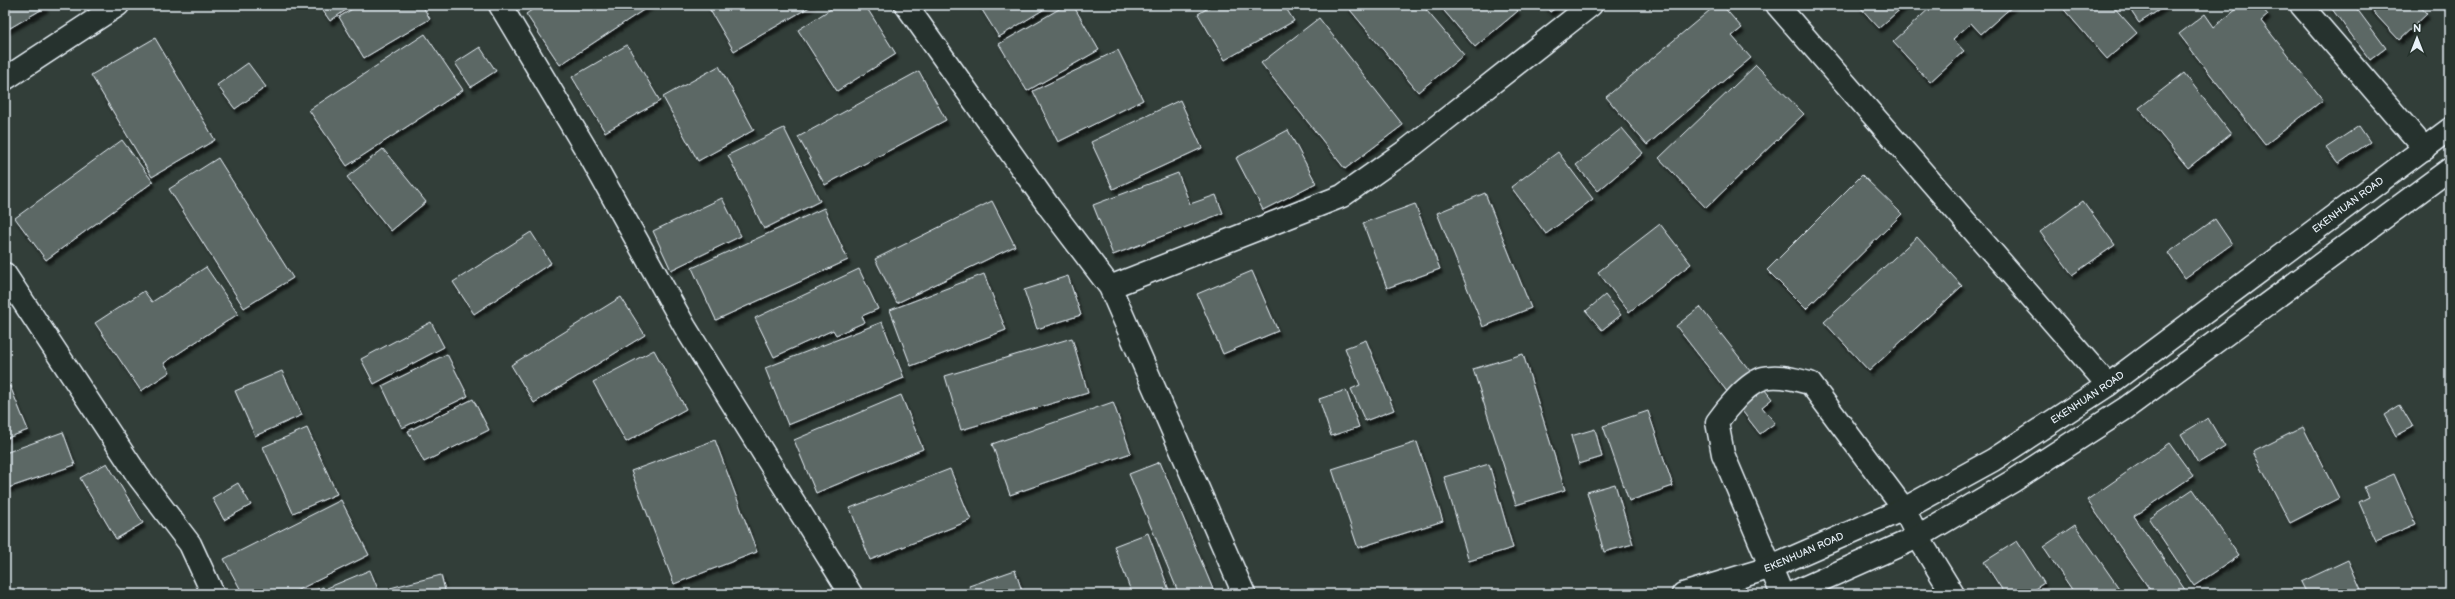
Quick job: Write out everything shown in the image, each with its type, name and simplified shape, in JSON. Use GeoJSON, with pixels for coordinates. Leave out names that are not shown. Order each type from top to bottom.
{"type":"FeatureCollection","features":[{"type":"Feature","properties":{"kind":"street"},"geometry":{"type":"LineString","coordinates":[[5,79],[118,5]]}},
{"type":"Feature","properties":{"kind":"street"},"geometry":{"type":"LineString","coordinates":[[500,5],[590,156],[685,327],[851,594]]}},
{"type":"Feature","properties":{"kind":"street"},"geometry":{"type":"LineString","coordinates":[[906,5],[1050,208],[1110,287],[1244,594]]}},
{"type":"Feature","properties":{"kind":"street"},"geometry":{"type":"LineString","coordinates":[[1110,287],[1342,196],[1407,150],[1591,5]]}},
{"type":"Feature","properties":{"kind":"street"},"geometry":{"type":"LineString","coordinates":[[1778,5],[2108,385]]}},
{"type":"Feature","properties":{"kind":"street"},"geometry":{"type":"LineString","coordinates":[[2301,5],[2425,149]]}},
{"type":"Feature","properties":{"kind":"street","name":"EKENHUAN ROAD"},"geometry":{"type":"LineString","coordinates":[[1683,594],[1770,568],[1904,509],[1993,460],[2108,385],[2450,129]]}},
{"type":"Feature","properties":{"kind":"street"},"geometry":{"type":"LineString","coordinates":[[1790,594],[1918,537],[2014,481],[2126,408],[2450,169]]}},
{"type":"Feature","properties":{"kind":"street"},"geometry":{"type":"LineString","coordinates":[[5,274],[138,476],[190,544],[213,594]]}},
{"type":"Feature","properties":{"kind":"street"},"geometry":{"type":"LineString","coordinates":[[1782,594],[1722,454],[1717,422],[1732,402],[1763,378],[1785,377],[1810,383],[1904,509],[1918,537],[1953,594]]}},
{"type":"Feature","properties":{"kind":"building"},"geometry":{"type":"Polygon","coordinates":[[[5,5],[44,5],[46,7],[5,31],[5,5]]]}},
{"type":"Feature","properties":{"kind":"building"},"geometry":{"type":"Polygon","coordinates":[[[319,5],[353,5],[330,21],[319,5]]]}},
{"type":"Feature","properties":{"kind":"building"},"geometry":{"type":"Polygon","coordinates":[[[359,5],[422,5],[430,19],[364,58],[339,17],[359,5]]]}},
{"type":"Feature","properties":{"kind":"building"},"geometry":{"type":"Polygon","coordinates":[[[539,5],[651,5],[560,65],[526,14],[539,5]]]}},
{"type":"Feature","properties":{"kind":"building"},"geometry":{"type":"Polygon","coordinates":[[[707,5],[813,5],[734,51],[707,5]]]}},
{"type":"Feature","properties":{"kind":"building"},"geometry":{"type":"Polygon","coordinates":[[[837,5],[865,5],[896,54],[837,91],[798,30],[837,5]]]}},
{"type":"Feature","properties":{"kind":"building"},"geometry":{"type":"Polygon","coordinates":[[[979,5],[1051,5],[999,37],[979,5]]]}},
{"type":"Feature","properties":{"kind":"building"},"geometry":{"type":"Polygon","coordinates":[[[1066,5],[1073,5],[1099,50],[1027,91],[999,44],[1066,5]]]}},
{"type":"Feature","properties":{"kind":"building"},"geometry":{"type":"Polygon","coordinates":[[[1213,5],[1284,5],[1294,21],[1225,60],[1198,14],[1213,5]]]}},
{"type":"Feature","properties":{"kind":"building"},"geometry":{"type":"Polygon","coordinates":[[[1346,5],[1422,5],[1464,55],[1418,92],[1346,5]]]}},
{"type":"Feature","properties":{"kind":"building"},"geometry":{"type":"Polygon","coordinates":[[[1439,5],[1513,5],[1518,11],[1475,47],[1439,5]]]}},
{"type":"Feature","properties":{"kind":"building"},"geometry":{"type":"Polygon","coordinates":[[[1544,5],[1560,5],[1550,12],[1544,5]]]}},
{"type":"Feature","properties":{"kind":"building"},"geometry":{"type":"Polygon","coordinates":[[[1716,5],[1722,5],[1742,28],[1732,36],[1751,58],[1647,145],[1606,97],[1716,5]]]}},
{"type":"Feature","properties":{"kind":"building"},"geometry":{"type":"Polygon","coordinates":[[[1858,5],[1905,5],[1879,28],[1858,5]]]}},
{"type":"Feature","properties":{"kind":"building"},"geometry":{"type":"Polygon","coordinates":[[[1933,5],[2014,5],[1981,34],[1971,23],[1953,39],[1964,51],[1930,82],[1893,42],[1933,5]]]}},
{"type":"Feature","properties":{"kind":"building"},"geometry":{"type":"Polygon","coordinates":[[[2060,5],[2112,5],[2137,33],[2107,59],[2060,5]]]}},
{"type":"Feature","properties":{"kind":"building"},"geometry":{"type":"Polygon","coordinates":[[[2127,5],[2167,5],[2139,23],[2127,5]]]}},
{"type":"Feature","properties":{"kind":"building"},"geometry":{"type":"Polygon","coordinates":[[[2242,5],[2260,5],[2268,15],[2261,21],[2323,100],[2265,145],[2179,34],[2205,14],[2214,27],[2242,5]]]}},
{"type":"Feature","properties":{"kind":"building"},"geometry":{"type":"Polygon","coordinates":[[[2329,5],[2354,5],[2386,48],[2370,60],[2329,5]]]}},
{"type":"Feature","properties":{"kind":"building"},"geometry":{"type":"Polygon","coordinates":[[[2367,5],[2419,5],[2427,14],[2399,40],[2367,5]]]}},
{"type":"Feature","properties":{"kind":"building"},"geometry":{"type":"Polygon","coordinates":[[[1319,18],[1403,125],[1345,169],[1261,63],[1319,18]]]}},
{"type":"Feature","properties":{"kind":"building"},"geometry":{"type":"Polygon","coordinates":[[[425,34],[463,90],[347,166],[309,110],[425,34]]]}},
{"type":"Feature","properties":{"kind":"building"},"geometry":{"type":"Polygon","coordinates":[[[155,38],[215,140],[152,177],[91,75],[155,38]]]}},
{"type":"Feature","properties":{"kind":"building"},"geometry":{"type":"Polygon","coordinates":[[[627,45],[660,101],[605,132],[572,77],[627,45]]]}},
{"type":"Feature","properties":{"kind":"building"},"geometry":{"type":"Polygon","coordinates":[[[480,47],[496,71],[471,87],[455,63],[480,47]]]}},
{"type":"Feature","properties":{"kind":"building"},"geometry":{"type":"Polygon","coordinates":[[[1118,50],[1143,100],[1058,142],[1033,91],[1118,50]]]}},
{"type":"Feature","properties":{"kind":"building"},"geometry":{"type":"Polygon","coordinates":[[[248,63],[266,87],[235,109],[217,85],[248,63]]]}},
{"type":"Feature","properties":{"kind":"building"},"geometry":{"type":"Polygon","coordinates":[[[1756,65],[1804,114],[1706,208],[1659,158],[1756,65]]]}},
{"type":"Feature","properties":{"kind":"building"},"geometry":{"type":"Polygon","coordinates":[[[719,66],[754,130],[698,161],[663,97],[719,66]]]}},
{"type":"Feature","properties":{"kind":"building"},"geometry":{"type":"Polygon","coordinates":[[[919,71],[946,120],[825,185],[798,137],[919,71]]]}},
{"type":"Feature","properties":{"kind":"building"},"geometry":{"type":"Polygon","coordinates":[[[2184,73],[2231,134],[2188,168],[2139,108],[2184,73]]]}},
{"type":"Feature","properties":{"kind":"building"},"geometry":{"type":"Polygon","coordinates":[[[1180,100],[1202,148],[1113,189],[1091,142],[1180,100]]]}},
{"type":"Feature","properties":{"kind":"building"},"geometry":{"type":"Polygon","coordinates":[[[2359,126],[2370,142],[2338,164],[2326,148],[2359,126]]]}},
{"type":"Feature","properties":{"kind":"building"},"geometry":{"type":"Polygon","coordinates":[[[784,128],[820,201],[764,229],[728,155],[784,128]]]}},
{"type":"Feature","properties":{"kind":"building"},"geometry":{"type":"Polygon","coordinates":[[[1622,128],[1643,153],[1598,191],[1576,165],[1622,128]]]}},
{"type":"Feature","properties":{"kind":"building"},"geometry":{"type":"Polygon","coordinates":[[[1288,130],[1316,183],[1263,210],[1236,158],[1288,130]]]}},
{"type":"Feature","properties":{"kind":"building"},"geometry":{"type":"Polygon","coordinates":[[[122,140],[153,182],[46,260],[15,218],[122,140]]]}},
{"type":"Feature","properties":{"kind":"building"},"geometry":{"type":"Polygon","coordinates":[[[383,149],[426,202],[391,231],[347,177],[383,149]]]}},
{"type":"Feature","properties":{"kind":"building"},"geometry":{"type":"Polygon","coordinates":[[[1558,152],[1593,199],[1546,234],[1511,187],[1558,152]]]}},
{"type":"Feature","properties":{"kind":"building"},"geometry":{"type":"Polygon","coordinates":[[[218,158],[293,278],[244,308],[169,189],[218,158]]]}},
{"type":"Feature","properties":{"kind":"building"},"geometry":{"type":"Polygon","coordinates":[[[1178,173],[1190,204],[1216,195],[1223,213],[1113,255],[1093,205],[1178,173]]]}},
{"type":"Feature","properties":{"kind":"building"},"geometry":{"type":"Polygon","coordinates":[[[1862,175],[1902,214],[1806,309],[1767,270],[1862,175]]]}},
{"type":"Feature","properties":{"kind":"building"},"geometry":{"type":"Polygon","coordinates":[[[1485,193],[1531,308],[1483,327],[1437,213],[1485,193]]]}},
{"type":"Feature","properties":{"kind":"building"},"geometry":{"type":"Polygon","coordinates":[[[722,198],[741,236],[671,270],[653,231],[722,198]]]}},
{"type":"Feature","properties":{"kind":"building"},"geometry":{"type":"Polygon","coordinates":[[[992,201],[1015,246],[897,303],[875,259],[992,201]]]}},
{"type":"Feature","properties":{"kind":"building"},"geometry":{"type":"Polygon","coordinates":[[[2083,201],[2115,245],[2072,275],[2040,232],[2083,201]]]}},
{"type":"Feature","properties":{"kind":"building"},"geometry":{"type":"Polygon","coordinates":[[[1415,204],[1440,269],[1387,288],[1363,223],[1415,204]]]}},
{"type":"Feature","properties":{"kind":"building"},"geometry":{"type":"Polygon","coordinates":[[[824,208],[848,260],[716,320],[692,268],[824,208]]]}},
{"type":"Feature","properties":{"kind":"building"},"geometry":{"type":"Polygon","coordinates":[[[2215,219],[2232,244],[2185,278],[2168,253],[2215,219]]]}},
{"type":"Feature","properties":{"kind":"building"},"geometry":{"type":"Polygon","coordinates":[[[1660,224],[1691,264],[1629,312],[1598,272],[1660,224]]]}},
{"type":"Feature","properties":{"kind":"building"},"geometry":{"type":"Polygon","coordinates":[[[531,232],[551,263],[474,314],[453,282],[531,232]]]}},
{"type":"Feature","properties":{"kind":"building"},"geometry":{"type":"Polygon","coordinates":[[[1917,237],[1962,286],[1869,371],[1824,322],[1917,237]]]}},
{"type":"Feature","properties":{"kind":"building"},"geometry":{"type":"Polygon","coordinates":[[[206,267],[238,314],[164,363],[170,372],[141,391],[95,323],[144,291],[152,302],[206,267]]]}},
{"type":"Feature","properties":{"kind":"building"},"geometry":{"type":"Polygon","coordinates":[[[859,269],[878,309],[862,316],[865,322],[836,335],[833,330],[774,357],[755,318],[859,269]]]}},
{"type":"Feature","properties":{"kind":"building"},"geometry":{"type":"Polygon","coordinates":[[[1252,271],[1278,331],[1223,354],[1197,294],[1252,271]]]}},
{"type":"Feature","properties":{"kind":"building"},"geometry":{"type":"Polygon","coordinates":[[[984,274],[1006,330],[911,366],[890,310],[984,274]]]}},
{"type":"Feature","properties":{"kind":"building"},"geometry":{"type":"Polygon","coordinates":[[[1068,276],[1081,315],[1037,329],[1024,290],[1068,276]]]}},
{"type":"Feature","properties":{"kind":"building"},"geometry":{"type":"Polygon","coordinates":[[[1605,295],[1621,315],[1602,330],[1586,311],[1605,295]]]}},
{"type":"Feature","properties":{"kind":"building"},"geometry":{"type":"Polygon","coordinates":[[[621,297],[645,335],[534,403],[511,365],[621,297]]]}},
{"type":"Feature","properties":{"kind":"building"},"geometry":{"type":"Polygon","coordinates":[[[1700,307],[1772,399],[1762,407],[1775,423],[1760,434],[1676,326],[1700,307]]]}},
{"type":"Feature","properties":{"kind":"building"},"geometry":{"type":"Polygon","coordinates":[[[431,322],[444,347],[374,384],[361,359],[431,322]]]}},
{"type":"Feature","properties":{"kind":"building"},"geometry":{"type":"Polygon","coordinates":[[[882,322],[904,378],[788,425],[765,368],[882,322]]]}},
{"type":"Feature","properties":{"kind":"building"},"geometry":{"type":"Polygon","coordinates":[[[1072,338],[1088,393],[961,430],[945,376],[1072,338]]]}},
{"type":"Feature","properties":{"kind":"building"},"geometry":{"type":"Polygon","coordinates":[[[1366,340],[1394,410],[1365,421],[1351,389],[1360,385],[1345,348],[1366,340]]]}},
{"type":"Feature","properties":{"kind":"building"},"geometry":{"type":"Polygon","coordinates":[[[654,350],[686,409],[626,442],[593,382],[654,350]]]}},
{"type":"Feature","properties":{"kind":"building"},"geometry":{"type":"Polygon","coordinates":[[[447,354],[468,396],[402,428],[382,386],[447,354]]]}},
{"type":"Feature","properties":{"kind":"building"},"geometry":{"type":"Polygon","coordinates":[[[1523,354],[1565,490],[1516,505],[1473,369],[1523,354]]]}},
{"type":"Feature","properties":{"kind":"building"},"geometry":{"type":"Polygon","coordinates":[[[282,371],[302,415],[255,436],[235,391],[282,371]]]}},
{"type":"Feature","properties":{"kind":"building"},"geometry":{"type":"Polygon","coordinates":[[[10,386],[28,430],[5,439],[5,388],[10,386]]]}},
{"type":"Feature","properties":{"kind":"building"},"geometry":{"type":"Polygon","coordinates":[[[1346,390],[1359,427],[1331,436],[1319,399],[1346,390]]]}},
{"type":"Feature","properties":{"kind":"building"},"geometry":{"type":"Polygon","coordinates":[[[901,395],[923,449],[816,493],[794,440],[901,395]]]}},
{"type":"Feature","properties":{"kind":"building"},"geometry":{"type":"Polygon","coordinates":[[[473,399],[489,430],[424,462],[408,431],[473,399]]]}},
{"type":"Feature","properties":{"kind":"building"},"geometry":{"type":"Polygon","coordinates":[[[1113,402],[1131,453],[1010,495],[992,444],[1113,402]]]}},
{"type":"Feature","properties":{"kind":"building"},"geometry":{"type":"Polygon","coordinates":[[[2400,405],[2413,427],[2396,436],[2384,415],[2400,405]]]}},
{"type":"Feature","properties":{"kind":"building"},"geometry":{"type":"Polygon","coordinates":[[[1648,411],[1673,486],[1629,501],[1603,426],[1648,411]]]}},
{"type":"Feature","properties":{"kind":"building"},"geometry":{"type":"Polygon","coordinates":[[[2208,418],[2225,447],[2198,463],[2181,434],[2208,418]]]}},
{"type":"Feature","properties":{"kind":"building"},"geometry":{"type":"Polygon","coordinates":[[[2303,427],[2339,498],[2290,523],[2253,452],[2303,427]]]}},
{"type":"Feature","properties":{"kind":"building"},"geometry":{"type":"Polygon","coordinates":[[[307,428],[337,494],[293,513],[263,447],[307,428]]]}},
{"type":"Feature","properties":{"kind":"building"},"geometry":{"type":"Polygon","coordinates":[[[1595,429],[1602,457],[1579,464],[1571,436],[1595,429]]]}},
{"type":"Feature","properties":{"kind":"building"},"geometry":{"type":"Polygon","coordinates":[[[63,432],[75,465],[5,489],[5,453],[63,432]]]}},
{"type":"Feature","properties":{"kind":"building"},"geometry":{"type":"Polygon","coordinates":[[[715,440],[757,552],[674,584],[631,471],[715,440]]]}},
{"type":"Feature","properties":{"kind":"building"},"geometry":{"type":"Polygon","coordinates":[[[1417,442],[1443,521],[1358,548],[1332,469],[1417,442]]]}},
{"type":"Feature","properties":{"kind":"building"},"geometry":{"type":"Polygon","coordinates":[[[2169,443],[2193,476],[2134,516],[2188,594],[2153,594],[2087,500],[2169,443]]]}},
{"type":"Feature","properties":{"kind":"building"},"geometry":{"type":"Polygon","coordinates":[[[1160,462],[1215,594],[1179,594],[1129,474],[1160,462]]]}},
{"type":"Feature","properties":{"kind":"building"},"geometry":{"type":"Polygon","coordinates":[[[107,463],[143,523],[116,539],[80,478],[107,463]]]}},
{"type":"Feature","properties":{"kind":"building"},"geometry":{"type":"Polygon","coordinates":[[[1489,464],[1513,548],[1469,561],[1444,477],[1489,464]]]}},
{"type":"Feature","properties":{"kind":"building"},"geometry":{"type":"Polygon","coordinates":[[[950,469],[971,520],[870,560],[850,508],[950,469]]]}},
{"type":"Feature","properties":{"kind":"building"},"geometry":{"type":"Polygon","coordinates":[[[2394,474],[2416,524],[2376,541],[2359,502],[2369,497],[2364,487],[2394,474]]]}},
{"type":"Feature","properties":{"kind":"building"},"geometry":{"type":"Polygon","coordinates":[[[238,483],[251,505],[224,520],[212,498],[238,483]]]}},
{"type":"Feature","properties":{"kind":"building"},"geometry":{"type":"Polygon","coordinates":[[[1615,484],[1633,544],[1604,552],[1587,492],[1615,484]]]}},
{"type":"Feature","properties":{"kind":"building"},"geometry":{"type":"Polygon","coordinates":[[[2193,489],[2239,556],[2194,586],[2149,519],[2193,489]]]}},
{"type":"Feature","properties":{"kind":"building"},"geometry":{"type":"Polygon","coordinates":[[[341,500],[369,555],[290,594],[243,594],[224,559],[341,500]]]}},
{"type":"Feature","properties":{"kind":"building"},"geometry":{"type":"Polygon","coordinates":[[[2075,525],[2123,594],[2075,594],[2043,547],[2075,525]]]}},
{"type":"Feature","properties":{"kind":"building"},"geometry":{"type":"Polygon","coordinates":[[[1148,533],[1170,593],[1168,594],[1132,594],[1114,546],[1148,533]]]}},
{"type":"Feature","properties":{"kind":"building"},"geometry":{"type":"Polygon","coordinates":[[[2017,541],[2044,583],[2027,594],[2005,594],[1984,562],[2017,541]]]}},
{"type":"Feature","properties":{"kind":"building"},"geometry":{"type":"Polygon","coordinates":[[[2348,560],[2363,594],[2307,594],[2301,582],[2348,560]]]}},
{"type":"Feature","properties":{"kind":"building"},"geometry":{"type":"Polygon","coordinates":[[[370,570],[380,594],[329,594],[327,588],[370,570]]]}},
{"type":"Feature","properties":{"kind":"building"},"geometry":{"type":"Polygon","coordinates":[[[1015,570],[1023,594],[972,594],[969,586],[1015,570]]]}},
{"type":"Feature","properties":{"kind":"building"},"geometry":{"type":"Polygon","coordinates":[[[441,575],[446,594],[392,594],[390,588],[441,575]]]}},
{"type":"Feature","properties":{"kind":"building"},"geometry":{"type":"Polygon","coordinates":[[[323,587],[327,594],[307,594],[323,587]]]}}]}
